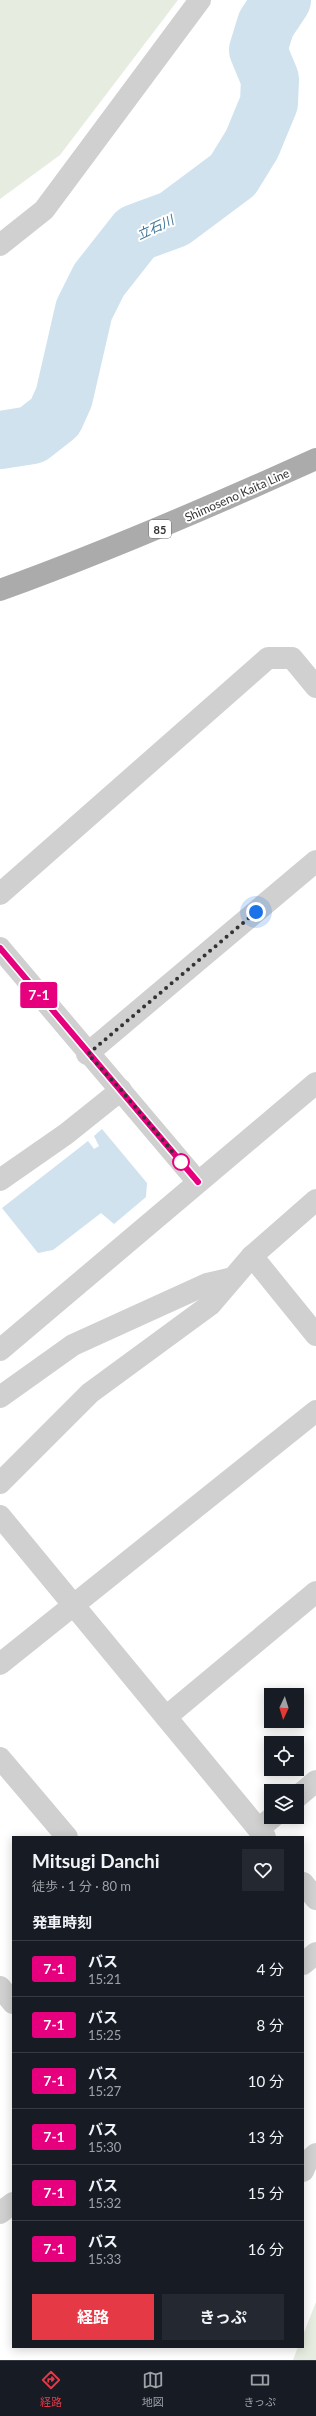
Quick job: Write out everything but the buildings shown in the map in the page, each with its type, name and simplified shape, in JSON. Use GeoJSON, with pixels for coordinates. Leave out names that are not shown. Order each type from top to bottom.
{"type":"FeatureCollection","features":[{"type":"Feature","properties":{"kind":"main road","name":"Shimoseno Kaita Line"},"geometry":{"type":"LineString","coordinates":[[0,590],[84,560],[192,515],[316,459]]}},
{"type":"Feature","properties":{"kind":"street"},"geometry":{"type":"LineString","coordinates":[[0,245],[44,210],[200,0]]}},
{"type":"Feature","properties":{"kind":"street"},"geometry":{"type":"LineString","coordinates":[[0,894],[268,658],[292,658],[316,687]]}},
{"type":"Feature","properties":{"kind":"street"},"geometry":{"type":"LineString","coordinates":[[88,1054],[316,861]]}},
{"type":"Feature","properties":{"kind":"street"},"geometry":{"type":"LineString","coordinates":[[0,948],[88,1054],[121,1090],[198,1182]]}},
{"type":"Feature","properties":{"kind":"street"},"geometry":{"type":"LineString","coordinates":[[0,1350],[316,1083]]}},
{"type":"Feature","properties":{"kind":"street"},"geometry":{"type":"LineString","coordinates":[[0,1180],[66,1134],[121,1090]]}},
{"type":"Feature","properties":{"kind":"street"},"geometry":{"type":"LineString","coordinates":[[0,1483],[90,1393],[210,1305],[252,1256],[316,1200]]}},
{"type":"Feature","properties":{"kind":"street"},"geometry":{"type":"LineString","coordinates":[[252,1256],[316,1334]]}},
{"type":"Feature","properties":{"kind":"street"},"geometry":{"type":"LineString","coordinates":[[0,1397],[73,1345],[207,1284],[233,1278]]}},
{"type":"Feature","properties":{"kind":"street"},"geometry":{"type":"LineString","coordinates":[[0,1664],[316,1411]]}},
{"type":"Feature","properties":{"kind":"street"},"geometry":{"type":"LineString","coordinates":[[0,1516],[166,1717],[266,1828]]}},
{"type":"Feature","properties":{"kind":"street"},"geometry":{"type":"LineString","coordinates":[[166,1717],[316,1592]]}},
{"type":"Feature","properties":{"kind":"street"},"geometry":{"type":"LineString","coordinates":[[0,1758],[66,1836]]}},
{"type":"Feature","properties":{"kind":"street"},"geometry":{"type":"LineString","coordinates":[[304,1791],[316,1781]]}},
{"type":"Feature","properties":{"kind":"street"},"geometry":{"type":"LineString","coordinates":[[304,1884],[316,1899]]}},
{"type":"Feature","properties":{"kind":"street"},"geometry":{"type":"LineString","coordinates":[[304,1963],[316,1953]]}},
{"type":"Feature","properties":{"kind":"street"},"geometry":{"type":"LineString","coordinates":[[0,1987],[12,2002]]}},
{"type":"Feature","properties":{"kind":"street"},"geometry":{"type":"LineString","coordinates":[[304,2169],[307,2162],[316,2154]]}},
{"type":"Feature","properties":{"kind":"street"},"geometry":{"type":"LineString","coordinates":[[0,2213],[12,2204]]}},
{"type":"Feature","properties":{"kind":"shaded area"},"geometry":{"type":"Polygon","coordinates":[[[0,0],[178,0],[60,155],[0,199],[0,0]]]}},
{"type":"Feature","properties":{"kind":"shaded area"},"geometry":{"type":"Polygon","coordinates":[[[316,2302],[316,2360],[293,2360],[298,2348],[304,2348],[304,2332],[316,2302]]]}},
{"type":"Feature","properties":{"kind":"water"},"geometry":{"type":"Polygon","coordinates":[[[102,1129],[147,1183],[146,1197],[114,1224],[101,1213],[53,1250],[38,1253],[2,1208],[88,1141],[94,1149],[99,1146],[94,1136],[102,1129]]]}},
{"type":"Feature","properties":{"kind":"waterway","name":"立石川"},"geometry":{"type":"LineString","coordinates":[[0,440],[32,435],[55,417],[64,397],[84,310],[99,280],[136,233],[174,219],[233,175],[252,144],[269,103],[270,79],[258,50],[266,24],[282,0]]}},
{"type":"Feature","properties":{"kind":"bus line","name":"7-1"},"geometry":{"type":"LineString","coordinates":[[0,948],[88,1054],[121,1090],[198,1182]]}},
{"type":"Feature","properties":{"kind":"route"},"geometry":{"type":"LineString","coordinates":[[181,1162],[121,1090],[88,1054],[256,912]]}}]}
